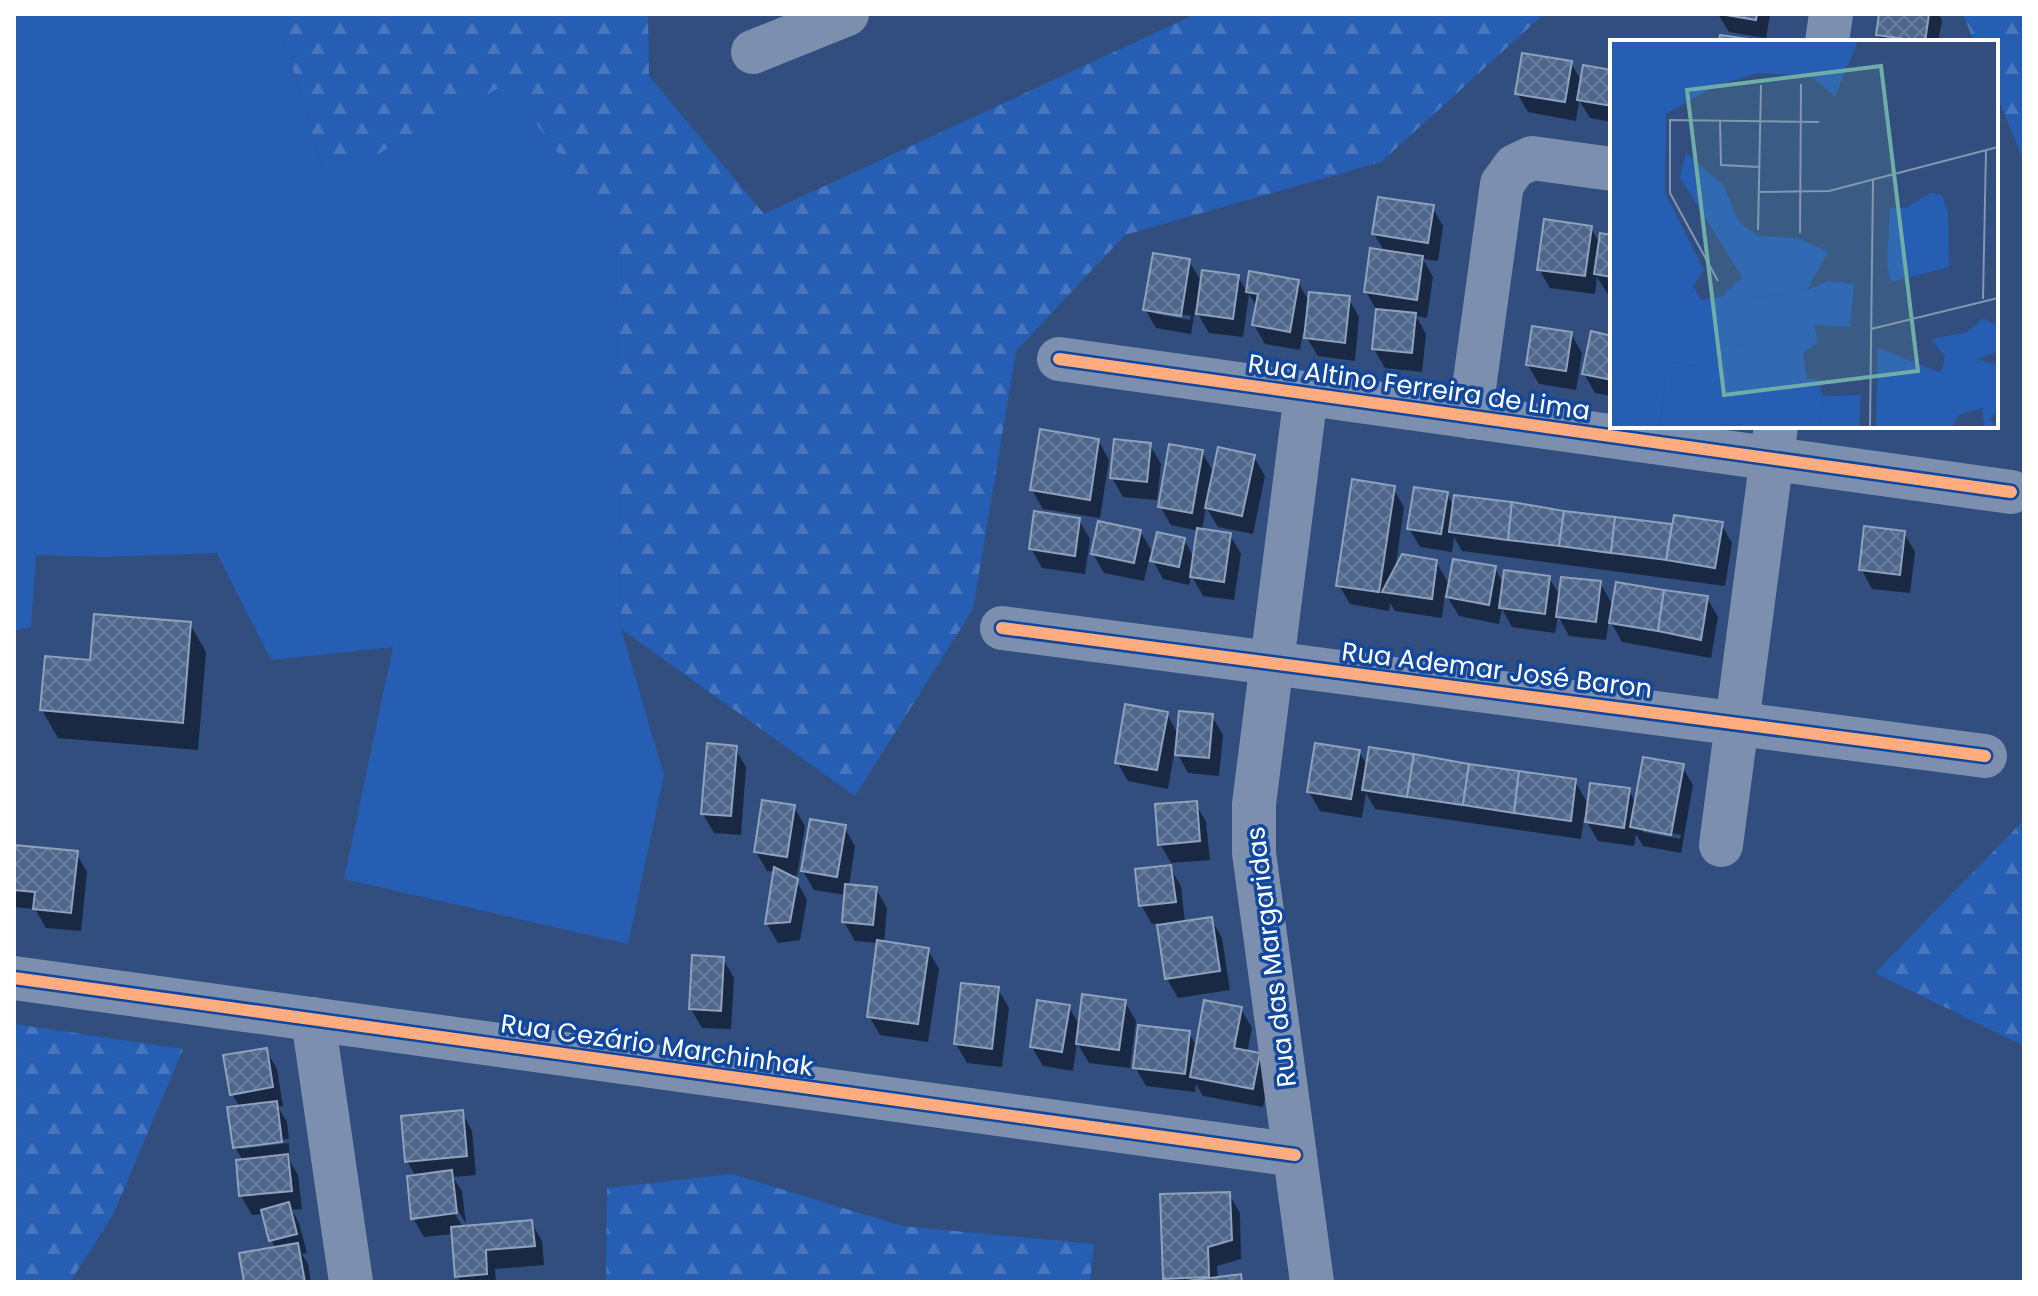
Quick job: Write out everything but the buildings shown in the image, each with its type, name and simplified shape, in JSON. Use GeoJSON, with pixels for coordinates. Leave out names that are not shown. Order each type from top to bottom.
{"type":"FeatureCollection","features":[{"type":"Feature","properties":{"kind":"street"},"geometry":{"type":"LineString","coordinates":[[753,52],[847,14]]}},
{"type":"Feature","properties":{"kind":"street"},"geometry":{"type":"LineString","coordinates":[[1827,40],[1831,14]]}},
{"type":"Feature","properties":{"kind":"street"},"geometry":{"type":"LineString","coordinates":[[1470,417],[1502,184],[1515,166],[1532,158],[1610,169]]}},
{"type":"Feature","properties":{"kind":"street","name":"Rua Altino Ferreira de Lima"},"geometry":{"type":"LineString","coordinates":[[1059,359],[1470,417],[1774,442],[2011,492]]}},
{"type":"Feature","properties":{"kind":"street","name":"Rua das Margaridas"},"geometry":{"type":"LineString","coordinates":[[1306,394],[1254,804],[1254,853],[1312,1282]]}},
{"type":"Feature","properties":{"kind":"street"},"geometry":{"type":"LineString","coordinates":[[1721,845],[1774,442]]}},
{"type":"Feature","properties":{"kind":"street","name":"Rua Ademar José Baron"},"geometry":{"type":"LineString","coordinates":[[1002,628],[1985,756]]}},
{"type":"Feature","properties":{"kind":"street","name":"Rua Cezário Marchinhak"},"geometry":{"type":"LineString","coordinates":[[14,978],[1295,1155]]}},
{"type":"Feature","properties":{"kind":"street"},"geometry":{"type":"LineString","coordinates":[[313,1019],[351,1282]]}},
{"type":"Feature","properties":{"kind":"green space"},"geometry":{"type":"Polygon","coordinates":[[[14,14],[276,14],[327,182],[506,83],[616,229],[621,629],[664,775],[628,944],[344,879],[393,647],[271,660],[217,553],[102,557],[36,555],[31,627],[14,631],[14,14]]]}},
{"type":"Feature","properties":{"kind":"green space"},"geometry":{"type":"Polygon","coordinates":[[[276,14],[648,14],[649,76],[764,214],[1196,14],[1544,14],[1381,162],[1125,235],[1016,351],[973,609],[855,796],[621,629],[616,229],[506,84],[327,182],[276,14]]]}},
{"type":"Feature","properties":{"kind":"green space"},"geometry":{"type":"Polygon","coordinates":[[[1963,14],[2024,14],[2024,161],[1998,99],[1998,40],[1973,40],[1963,14]]]}},
{"type":"Feature","properties":{"kind":"green space"},"geometry":{"type":"Polygon","coordinates":[[[2024,820],[2024,1046],[1875,973],[2024,820]]]}},
{"type":"Feature","properties":{"kind":"green space"},"geometry":{"type":"Polygon","coordinates":[[[14,1024],[183,1049],[113,1215],[70,1282],[14,1282],[14,1024]]]}},
{"type":"Feature","properties":{"kind":"green space"},"geometry":{"type":"Polygon","coordinates":[[[732,1174],[902,1226],[1094,1244],[1090,1282],[606,1282],[607,1188],[732,1174]]]}},
{"type":"Feature","properties":{"kind":"cycle path"},"geometry":{"type":"LineString","coordinates":[[1059,359],[2011,492]]}},
{"type":"Feature","properties":{"kind":"cycle path"},"geometry":{"type":"LineString","coordinates":[[1002,628],[1985,756]]}},
{"type":"Feature","properties":{"kind":"cycle path"},"geometry":{"type":"LineString","coordinates":[[14,978],[1295,1155]]}}]}
